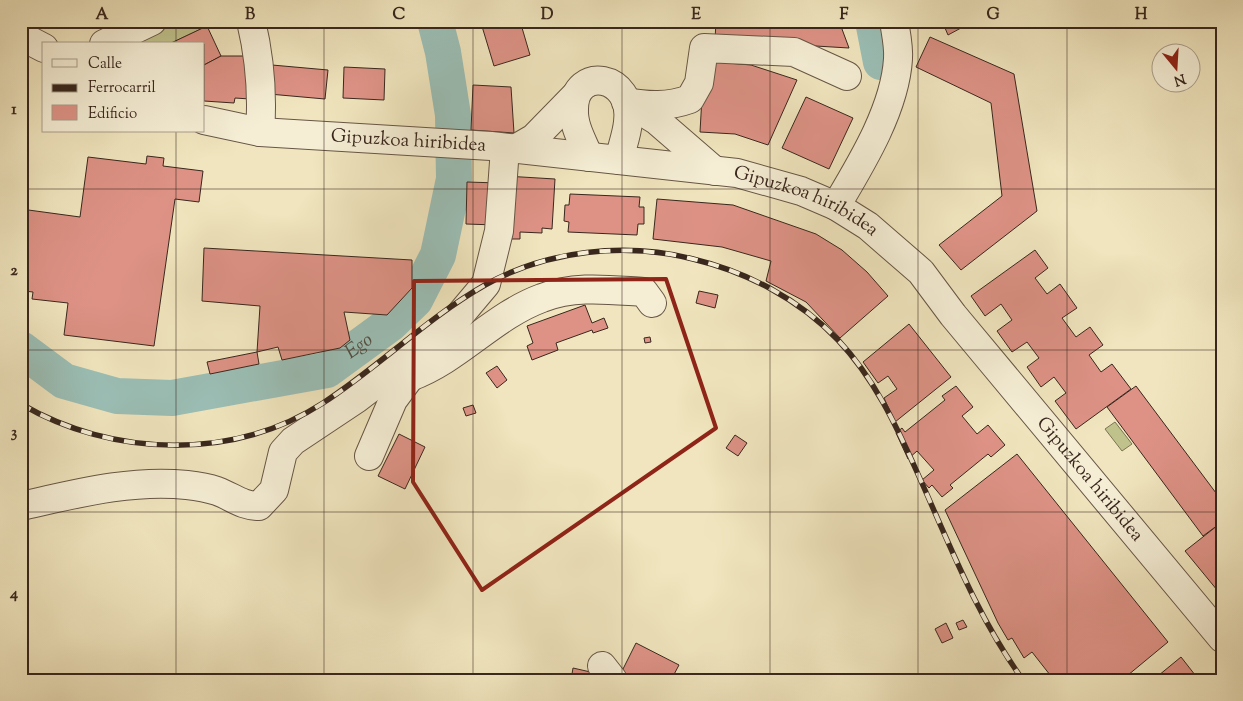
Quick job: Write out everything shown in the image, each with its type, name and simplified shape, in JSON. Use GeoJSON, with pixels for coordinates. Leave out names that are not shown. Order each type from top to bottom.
{"type":"FeatureCollection","features":[{"type":"Feature","properties":{"kind":"street"},"geometry":{"type":"LineString","coordinates":[[108,42],[152,21]]}},
{"type":"Feature","properties":{"kind":"street"},"geometry":{"type":"LineString","coordinates":[[251,21],[258,49],[262,82],[260,132]]}},
{"type":"Feature","properties":{"kind":"street"},"geometry":{"type":"LineString","coordinates":[[836,206],[853,178],[893,92],[898,58],[894,21]]}},
{"type":"Feature","properties":{"kind":"street"},"geometry":{"type":"LineString","coordinates":[[626,102],[643,105],[672,105],[690,99],[699,83],[704,48],[722,47],[794,52],[847,76]]}},
{"type":"Feature","properties":{"kind":"street"},"geometry":{"type":"LineString","coordinates":[[369,456],[393,400],[420,360],[486,284],[499,231],[499,148],[534,138],[575,96],[582,86],[595,81],[608,80],[619,87],[626,102],[629,120],[619,160]]}},
{"type":"Feature","properties":{"kind":"street"},"geometry":{"type":"LineString","coordinates":[[575,96],[573,110],[576,124],[589,157]]}},
{"type":"Feature","properties":{"kind":"street"},"geometry":{"type":"LineString","coordinates":[[626,102],[656,120],[715,170]]}},
{"type":"Feature","properties":{"kind":"street","name":"Gipuzkoa hiribidea"},"geometry":{"type":"LineString","coordinates":[[205,120],[260,132],[499,148],[715,170],[737,173],[801,191],[836,206],[868,226],[921,272],[953,315],[1222,638]]}},
{"type":"Feature","properties":{"kind":"street"},"geometry":{"type":"LineString","coordinates":[[410,376],[432,369],[507,316],[542,298],[578,289],[588,289],[644,292],[652,303]]}},
{"type":"Feature","properties":{"kind":"street"},"geometry":{"type":"LineString","coordinates":[[21,506],[100,489],[143,483],[188,485],[217,491],[246,506],[259,506],[274,490],[283,452],[293,441],[356,399],[449,328]]}},
{"type":"Feature","properties":{"kind":"highlighted area"},"geometry":{"type":"Polygon","coordinates":[[[666,279],[716,428],[482,590],[413,482],[414,281],[666,279]]]}},
{"type":"Feature","properties":{"kind":"green space"},"geometry":{"type":"Polygon","coordinates":[[[166,21],[205,21],[207,26],[173,42],[134,42],[132,37],[166,21]]]}},
{"type":"Feature","properties":{"kind":"green space"},"geometry":{"type":"Polygon","coordinates":[[[1115,422],[1132,444],[1122,451],[1105,429],[1115,422]]]}},
{"type":"Feature","properties":{"kind":"building"},"geometry":{"type":"Polygon","coordinates":[[[487,21],[520,21],[530,55],[494,66],[481,23],[487,21]]]}},
{"type":"Feature","properties":{"kind":"building"},"geometry":{"type":"Polygon","coordinates":[[[716,21],[839,21],[849,48],[715,40],[716,21]]]}},
{"type":"Feature","properties":{"kind":"building"},"geometry":{"type":"Polygon","coordinates":[[[942,21],[974,21],[948,35],[942,21]]]}},
{"type":"Feature","properties":{"kind":"building"},"geometry":{"type":"Polygon","coordinates":[[[207,26],[221,56],[205,64],[205,42],[173,42],[207,26]]]}},
{"type":"Feature","properties":{"kind":"building"},"geometry":{"type":"Polygon","coordinates":[[[930,37],[1014,74],[1037,211],[961,270],[939,245],[1002,196],[991,103],[916,67],[930,37]]]}},
{"type":"Feature","properties":{"kind":"building"},"geometry":{"type":"Polygon","coordinates":[[[221,56],[251,56],[250,99],[235,98],[234,103],[205,101],[205,64],[221,56]]]}},
{"type":"Feature","properties":{"kind":"building"},"geometry":{"type":"Polygon","coordinates":[[[704,61],[751,65],[797,80],[768,145],[735,134],[700,132],[704,61]]]}},
{"type":"Feature","properties":{"kind":"building"},"geometry":{"type":"Polygon","coordinates":[[[272,65],[328,70],[325,99],[269,94],[272,65]]]}},
{"type":"Feature","properties":{"kind":"building"},"geometry":{"type":"Polygon","coordinates":[[[344,67],[385,69],[384,100],[343,98],[344,67]]]}},
{"type":"Feature","properties":{"kind":"building"},"geometry":{"type":"Polygon","coordinates":[[[473,85],[511,87],[514,133],[471,130],[473,85]]]}},
{"type":"Feature","properties":{"kind":"building"},"geometry":{"type":"Polygon","coordinates":[[[806,97],[853,118],[829,169],[782,148],[806,97]]]}},
{"type":"Feature","properties":{"kind":"building"},"geometry":{"type":"Polygon","coordinates":[[[147,156],[164,158],[163,166],[203,171],[199,202],[175,199],[154,346],[64,335],[68,303],[32,299],[33,292],[24,291],[26,279],[21,278],[21,209],[80,217],[88,157],[146,164],[147,156]]]}},
{"type":"Feature","properties":{"kind":"building"},"geometry":{"type":"Polygon","coordinates":[[[505,176],[555,179],[552,229],[542,228],[542,233],[520,232],[520,239],[502,239],[505,176]]]}},
{"type":"Feature","properties":{"kind":"building"},"geometry":{"type":"Polygon","coordinates":[[[467,182],[499,183],[496,225],[466,224],[467,182]]]}},
{"type":"Feature","properties":{"kind":"building"},"geometry":{"type":"Polygon","coordinates":[[[570,194],[640,197],[639,207],[644,207],[644,224],[638,224],[637,235],[568,232],[569,222],[564,221],[565,205],[569,205],[570,194]]]}},
{"type":"Feature","properties":{"kind":"building"},"geometry":{"type":"Polygon","coordinates":[[[657,199],[733,205],[816,234],[842,250],[867,272],[888,296],[840,338],[806,302],[766,281],[771,261],[722,247],[653,239],[657,199]]]}},
{"type":"Feature","properties":{"kind":"building"},"geometry":{"type":"Polygon","coordinates":[[[204,248],[412,260],[412,288],[387,315],[344,312],[350,340],[340,348],[282,360],[278,347],[257,352],[260,306],[202,301],[204,248]]]}},
{"type":"Feature","properties":{"kind":"building"},"geometry":{"type":"Polygon","coordinates":[[[1035,250],[1048,268],[1035,278],[1047,294],[1060,284],[1077,308],[1062,318],[1076,337],[1090,327],[1103,345],[1089,355],[1101,372],[1112,364],[1131,389],[1076,429],[1055,401],[1066,393],[1054,377],[1041,387],[1027,367],[1039,358],[1027,342],[1012,352],[997,331],[1012,320],[1001,304],[985,316],[971,296],[1035,250]]]}},
{"type":"Feature","properties":{"kind":"building"},"geometry":{"type":"Polygon","coordinates":[[[699,291],[718,295],[715,308],[696,303],[699,291]]]}},
{"type":"Feature","properties":{"kind":"building"},"geometry":{"type":"Polygon","coordinates":[[[585,305],[592,323],[604,318],[608,328],[593,333],[592,330],[556,343],[558,350],[532,360],[527,346],[533,343],[527,326],[585,305]]]}},
{"type":"Feature","properties":{"kind":"building"},"geometry":{"type":"Polygon","coordinates":[[[909,324],[951,377],[895,422],[884,398],[897,389],[888,376],[878,383],[863,362],[909,324]]]}},
{"type":"Feature","properties":{"kind":"building"},"geometry":{"type":"Polygon","coordinates":[[[650,337],[651,342],[645,343],[644,338],[650,337]]]}},
{"type":"Feature","properties":{"kind":"building"},"geometry":{"type":"Polygon","coordinates":[[[257,352],[259,364],[210,374],[207,362],[257,352]]]}},
{"type":"Feature","properties":{"kind":"building"},"geometry":{"type":"Polygon","coordinates":[[[497,366],[507,380],[497,388],[486,373],[497,366]]]}},
{"type":"Feature","properties":{"kind":"building"},"geometry":{"type":"Polygon","coordinates":[[[956,386],[973,407],[962,416],[977,434],[988,425],[1005,445],[991,457],[988,454],[950,485],[953,488],[942,497],[932,485],[929,488],[922,480],[934,470],[917,451],[908,459],[896,433],[902,428],[905,432],[945,400],[942,396],[956,386]]]}},
{"type":"Feature","properties":{"kind":"building"},"geometry":{"type":"Polygon","coordinates":[[[1136,386],[1222,501],[1222,522],[1203,536],[1107,407],[1136,386]]]}},
{"type":"Feature","properties":{"kind":"building"},"geometry":{"type":"Polygon","coordinates":[[[473,405],[476,413],[466,416],[463,408],[473,405]]]}},
{"type":"Feature","properties":{"kind":"building"},"geometry":{"type":"Polygon","coordinates":[[[399,434],[425,447],[405,489],[378,476],[399,434]]]}},
{"type":"Feature","properties":{"kind":"building"},"geometry":{"type":"Polygon","coordinates":[[[735,435],[747,443],[738,456],[726,448],[735,435]]]}},
{"type":"Feature","properties":{"kind":"building"},"geometry":{"type":"Polygon","coordinates":[[[1017,454],[1168,642],[1122,680],[1054,680],[1032,652],[1024,658],[1012,638],[1008,640],[998,623],[945,510],[1017,454]]]}},
{"type":"Feature","properties":{"kind":"building"},"geometry":{"type":"Polygon","coordinates":[[[1222,522],[1222,596],[1185,551],[1222,522]]]}},
{"type":"Feature","properties":{"kind":"building"},"geometry":{"type":"Polygon","coordinates":[[[963,620],[967,627],[959,630],[956,623],[963,620]]]}},
{"type":"Feature","properties":{"kind":"building"},"geometry":{"type":"Polygon","coordinates":[[[946,623],[953,638],[942,643],[935,629],[946,623]]]}},
{"type":"Feature","properties":{"kind":"building"},"geometry":{"type":"Polygon","coordinates":[[[636,643],[679,665],[671,680],[630,680],[620,675],[636,643]]]}},
{"type":"Feature","properties":{"kind":"building"},"geometry":{"type":"Polygon","coordinates":[[[1181,657],[1199,680],[1153,680],[1181,657]]]}},
{"type":"Feature","properties":{"kind":"building"},"geometry":{"type":"Polygon","coordinates":[[[573,668],[608,676],[607,680],[571,680],[573,668]]]}},
{"type":"Feature","properties":{"kind":"waterway","name":"Ego"},"geometry":{"type":"LineString","coordinates":[[21,349],[64,381],[117,396],[172,398],[327,370],[390,324],[415,300],[438,255],[454,179],[453,115],[443,52],[435,21]]}},
{"type":"Feature","properties":{"kind":"waterway","name":"Ego"},"geometry":{"type":"LineString","coordinates":[[873,21],[881,62]]}},
{"type":"Feature","properties":{"kind":"railway"},"geometry":{"type":"LineString","coordinates":[[21,404],[56,422],[94,434],[133,442],[172,445],[212,443],[251,435],[288,422],[323,403],[364,374],[443,312],[485,285],[509,273],[534,264],[587,252],[641,251],[693,259],[733,271],[789,300],[823,325],[863,370],[901,437],[952,552],[978,605],[1023,680]]}}]}
